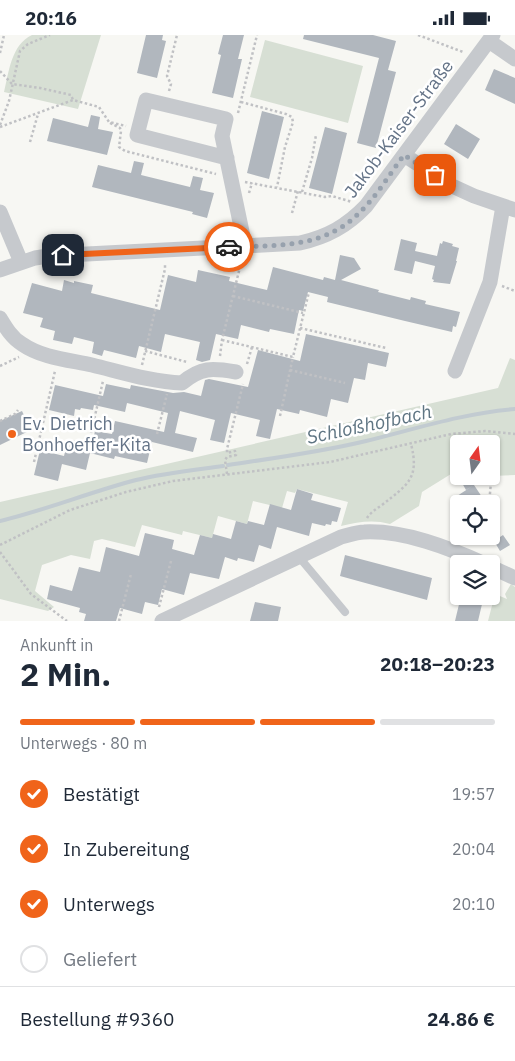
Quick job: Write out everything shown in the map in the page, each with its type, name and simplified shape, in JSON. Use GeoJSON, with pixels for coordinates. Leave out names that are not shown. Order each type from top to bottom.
{"type":"FeatureCollection","features":[{"type":"Feature","properties":{"kind":"street"},"geometry":{"type":"LineString","coordinates":[[491,38],[515,59]]}},
{"type":"Feature","properties":{"kind":"street","name":"Jakob-Kaiser-Straße"},"geometry":{"type":"LineString","coordinates":[[0,270],[21,262],[48,256],[78,253],[300,243],[318,239],[346,224],[366,206],[491,38]]}},
{"type":"Feature","properties":{"kind":"street"},"geometry":{"type":"LineString","coordinates":[[227,158],[137,135],[146,100],[226,119],[222,136],[227,158],[245,246]]}},
{"type":"Feature","properties":{"kind":"street"},"geometry":{"type":"LineString","coordinates":[[404,155],[450,185],[474,196],[509,208],[490,281],[455,371]]}},
{"type":"Feature","properties":{"kind":"street"},"geometry":{"type":"LineString","coordinates":[[0,212],[21,262]]}},
{"type":"Feature","properties":{"kind":"street"},"geometry":{"type":"LineString","coordinates":[[0,318],[11,335],[21,344],[40,353],[139,376],[182,383],[201,370],[219,369],[236,372]]}},
{"type":"Feature","properties":{"kind":"street"},"geometry":{"type":"LineString","coordinates":[[160,617],[341,537],[362,532],[390,533],[435,544],[465,555]]}},
{"type":"Feature","properties":{"kind":"street"},"geometry":{"type":"LineString","coordinates":[[500,571],[515,578]]}},
{"type":"Feature","properties":{"kind":"lane"},"geometry":{"type":"LineString","coordinates":[[299,557],[345,612]]}},
{"type":"Feature","properties":{"kind":"path"},"geometry":{"type":"LineString","coordinates":[[0,53],[4,35]]}},
{"type":"Feature","properties":{"kind":"path"},"geometry":{"type":"LineString","coordinates":[[0,126],[9,101],[20,51],[24,46],[50,35]]}},
{"type":"Feature","properties":{"kind":"path"},"geometry":{"type":"LineString","coordinates":[[166,105],[171,84],[167,76],[177,35]]}},
{"type":"Feature","properties":{"kind":"path"},"geometry":{"type":"LineString","coordinates":[[226,119],[238,113],[257,35]]}},
{"type":"Feature","properties":{"kind":"path"},"geometry":{"type":"LineString","coordinates":[[418,35],[477,57]]}},
{"type":"Feature","properties":{"kind":"path"},"geometry":{"type":"LineString","coordinates":[[0,71],[12,84],[71,95],[73,100]]}},
{"type":"Feature","properties":{"kind":"path"},"geometry":{"type":"LineString","coordinates":[[0,126],[73,100],[99,107],[109,122],[125,126]]}},
{"type":"Feature","properties":{"kind":"path"},"geometry":{"type":"LineString","coordinates":[[241,102],[292,117],[293,123],[285,147],[277,187]]}},
{"type":"Feature","properties":{"kind":"path"},"geometry":{"type":"LineString","coordinates":[[30,141],[38,113]]}},
{"type":"Feature","properties":{"kind":"path"},"geometry":{"type":"LineString","coordinates":[[292,213],[312,158],[313,143],[316,135]]}},
{"type":"Feature","properties":{"kind":"path"},"geometry":{"type":"LineString","coordinates":[[231,180],[325,197],[332,196],[366,206]]}},
{"type":"Feature","properties":{"kind":"path"},"geometry":{"type":"LineString","coordinates":[[219,369],[222,340],[241,263]]}},
{"type":"Feature","properties":{"kind":"path"},"geometry":{"type":"LineString","coordinates":[[139,376],[165,269]]}},
{"type":"Feature","properties":{"kind":"path"},"geometry":{"type":"LineString","coordinates":[[280,416],[309,292]]}},
{"type":"Feature","properties":{"kind":"path"},"geometry":{"type":"LineString","coordinates":[[232,296],[303,313]]}},
{"type":"Feature","properties":{"kind":"path"},"geometry":{"type":"LineString","coordinates":[[300,328],[386,348]]}},
{"type":"Feature","properties":{"kind":"path"},"geometry":{"type":"LineString","coordinates":[[222,340],[293,357]]}},
{"type":"Feature","properties":{"kind":"path"},"geometry":{"type":"LineString","coordinates":[[145,351],[191,363]]}},
{"type":"Feature","properties":{"kind":"path"},"geometry":{"type":"LineString","coordinates":[[34,462],[58,357]]}},
{"type":"Feature","properties":{"kind":"path"},"geometry":{"type":"LineString","coordinates":[[290,370],[345,383]]}},
{"type":"Feature","properties":{"kind":"path"},"geometry":{"type":"LineString","coordinates":[[226,474],[225,460],[227,457],[236,455],[235,451],[227,453],[227,449],[243,384],[236,372]]}},
{"type":"Feature","properties":{"kind":"path"},"geometry":{"type":"LineString","coordinates":[[157,434],[170,382]]}},
{"type":"Feature","properties":{"kind":"path"},"geometry":{"type":"LineString","coordinates":[[91,433],[101,391]]}},
{"type":"Feature","properties":{"kind":"path"},"geometry":{"type":"LineString","coordinates":[[0,421],[18,410]]}},
{"type":"Feature","properties":{"kind":"path"},"geometry":{"type":"LineString","coordinates":[[0,545],[70,510],[126,492],[173,481],[330,462],[451,434],[485,431],[515,434]]}},
{"type":"Feature","properties":{"kind":"path"},"geometry":{"type":"LineString","coordinates":[[362,532],[367,516],[408,485],[414,471],[414,456],[411,444]]}},
{"type":"Feature","properties":{"kind":"path"},"geometry":{"type":"LineString","coordinates":[[0,552],[31,594],[67,621]]}},
{"type":"Feature","properties":{"kind":"path"},"geometry":{"type":"LineString","coordinates":[[160,617],[171,561]]}},
{"type":"Feature","properties":{"kind":"path"},"geometry":{"type":"LineString","coordinates":[[119,621],[131,574]]}},
{"type":"Feature","properties":{"kind":"shaded area"},"geometry":{"type":"Polygon","coordinates":[[[32,35],[101,35],[78,109],[4,92],[15,52],[25,39],[32,35]]]}},
{"type":"Feature","properties":{"kind":"shaded area"},"geometry":{"type":"Polygon","coordinates":[[[265,40],[363,66],[348,123],[250,97],[265,40]]]}},
{"type":"Feature","properties":{"kind":"shaded area"},"geometry":{"type":"Polygon","coordinates":[[[510,358],[515,360],[515,475],[500,476],[500,435],[450,435],[450,475],[422,492],[419,506],[390,524],[366,522],[341,526],[348,502],[297,489],[295,493],[287,491],[282,508],[253,501],[247,524],[218,516],[212,538],[183,531],[182,535],[142,525],[135,547],[102,539],[94,541],[90,559],[71,555],[42,565],[35,591],[54,607],[48,611],[0,599],[0,502],[498,388],[510,358]]]}},
{"type":"Feature","properties":{"kind":"shaded area"},"geometry":{"type":"Polygon","coordinates":[[[511,584],[515,587],[515,621],[488,621],[492,605],[500,605],[500,596],[507,599],[505,594],[511,584]]]}},
{"type":"Feature","properties":{"kind":"building"},"geometry":{"type":"Polygon","coordinates":[[[146,35],[163,35],[162,40],[166,41],[157,78],[137,73],[146,35]]]}},
{"type":"Feature","properties":{"kind":"building"},"geometry":{"type":"Polygon","coordinates":[[[223,35],[244,35],[238,59],[242,59],[233,98],[212,93],[221,55],[218,54],[223,35]]]}},
{"type":"Feature","properties":{"kind":"building"},"geometry":{"type":"Polygon","coordinates":[[[304,35],[373,35],[396,41],[388,70],[396,72],[376,148],[357,143],[379,58],[303,39],[304,35]]]}},
{"type":"Feature","properties":{"kind":"building"},"geometry":{"type":"Polygon","coordinates":[[[494,69],[515,78],[515,104],[485,90],[494,69]]]}},
{"type":"Feature","properties":{"kind":"building"},"geometry":{"type":"Polygon","coordinates":[[[262,111],[284,117],[269,179],[247,173],[262,111]]]}},
{"type":"Feature","properties":{"kind":"building"},"geometry":{"type":"Polygon","coordinates":[[[91,115],[100,117],[98,129],[113,132],[107,155],[47,141],[53,118],[88,127],[91,115]]]}},
{"type":"Feature","properties":{"kind":"building"},"geometry":{"type":"Polygon","coordinates":[[[456,124],[480,139],[468,159],[444,144],[456,124]]]}},
{"type":"Feature","properties":{"kind":"building"},"geometry":{"type":"Polygon","coordinates":[[[325,127],[347,133],[332,194],[309,188],[325,127]]]}},
{"type":"Feature","properties":{"kind":"building"},"geometry":{"type":"Polygon","coordinates":[[[134,161],[144,163],[141,175],[190,187],[193,176],[203,178],[200,190],[214,193],[207,218],[192,214],[193,212],[92,187],[98,165],[131,173],[134,161]]]}},
{"type":"Feature","properties":{"kind":"building"},"geometry":{"type":"Polygon","coordinates":[[[401,239],[417,243],[415,251],[437,256],[440,243],[442,244],[443,241],[459,248],[450,284],[433,282],[435,266],[415,261],[412,274],[394,270],[401,239]]]}},
{"type":"Feature","properties":{"kind":"building"},"geometry":{"type":"Polygon","coordinates":[[[340,255],[354,258],[361,269],[341,280],[379,290],[378,292],[410,300],[411,297],[426,301],[425,304],[460,312],[456,327],[453,326],[452,332],[405,321],[327,302],[328,297],[308,292],[303,311],[299,310],[294,334],[270,329],[269,332],[241,325],[238,339],[216,334],[210,360],[202,362],[196,360],[200,342],[165,334],[161,352],[139,346],[136,358],[104,350],[102,356],[92,353],[94,342],[74,337],[72,344],[53,340],[55,331],[40,327],[43,318],[23,313],[32,283],[62,291],[64,280],[93,285],[91,293],[160,310],[168,275],[196,282],[198,270],[230,277],[229,281],[267,290],[273,267],[323,280],[324,277],[335,280],[340,255]]]}},
{"type":"Feature","properties":{"kind":"building"},"geometry":{"type":"Polygon","coordinates":[[[306,334],[389,353],[386,367],[368,363],[365,380],[354,378],[348,403],[331,399],[327,417],[300,410],[299,414],[277,409],[270,439],[256,436],[260,420],[231,413],[224,443],[210,440],[215,420],[180,411],[175,433],[197,438],[193,452],[152,442],[147,463],[115,456],[114,459],[90,453],[86,470],[62,464],[58,481],[34,475],[40,450],[64,456],[68,439],[92,445],[95,431],[112,434],[115,421],[164,432],[168,413],[127,403],[125,412],[94,405],[93,410],[75,409],[74,416],[49,410],[55,385],[103,396],[106,384],[130,389],[131,385],[201,396],[205,380],[209,379],[248,387],[258,350],[300,361],[306,334]]]}},
{"type":"Feature","properties":{"kind":"building","name":"Ev. Dietrich Bonhoeffer-Kita"},"geometry":{"type":"Polygon","coordinates":[[[22,411],[31,430],[0,445],[0,421],[22,411]]]}},
{"type":"Feature","properties":{"kind":"building"},"geometry":{"type":"Polygon","coordinates":[[[463,485],[474,485],[466,490],[463,485]]]}},
{"type":"Feature","properties":{"kind":"building"},"geometry":{"type":"Polygon","coordinates":[[[474,485],[481,495],[459,495],[474,485]]]}},
{"type":"Feature","properties":{"kind":"building"},"geometry":{"type":"Polygon","coordinates":[[[297,489],[313,494],[311,500],[341,508],[337,522],[332,521],[331,525],[326,524],[325,526],[312,523],[309,536],[277,527],[271,549],[259,545],[254,562],[238,558],[237,561],[225,557],[219,579],[190,573],[184,595],[162,589],[158,605],[145,602],[142,614],[120,608],[116,621],[84,621],[86,614],[79,612],[80,608],[47,599],[50,585],[72,591],[79,567],[100,572],[106,547],[139,556],[145,533],[174,540],[172,549],[194,555],[200,535],[212,538],[213,534],[231,539],[236,521],[247,524],[248,521],[264,525],[270,504],[291,510],[297,489]]]}},
{"type":"Feature","properties":{"kind":"building"},"geometry":{"type":"Polygon","coordinates":[[[503,535],[510,545],[500,551],[496,545],[500,545],[500,537],[503,535]]]}},
{"type":"Feature","properties":{"kind":"building"},"geometry":{"type":"Polygon","coordinates":[[[345,555],[432,578],[427,600],[340,576],[345,555]]]}},
{"type":"Feature","properties":{"kind":"building"},"geometry":{"type":"Polygon","coordinates":[[[255,602],[281,607],[278,621],[250,621],[255,602]]]}},
{"type":"Feature","properties":{"kind":"building"},"geometry":{"type":"Polygon","coordinates":[[[459,605],[482,605],[478,621],[455,621],[459,605]]]}},
{"type":"Feature","properties":{"kind":"waterway","name":"Schloßhofbach"},"geometry":{"type":"LineString","coordinates":[[228,465],[297,455],[366,441],[458,418],[515,409]]}},
{"type":"Feature","properties":{"kind":"waterway","name":"Schloßhofbach"},"geometry":{"type":"LineString","coordinates":[[0,521],[136,480],[223,466]]}},
{"type":"Feature","properties":{"kind":"way so far"},"geometry":{"type":"LineString","coordinates":[[229,247],[300,243],[318,239],[334,232],[366,206],[404,155],[435,175]]}},
{"type":"Feature","properties":{"kind":"place","name":"Ev. Dietrich Bonhoeffer-Kita"},"geometry":{"type":"Point","coordinates":[12,434]}},
{"type":"Feature","properties":{"kind":"route"},"geometry":{"type":"LineString","coordinates":[[63,255],[229,247]]}}]}
